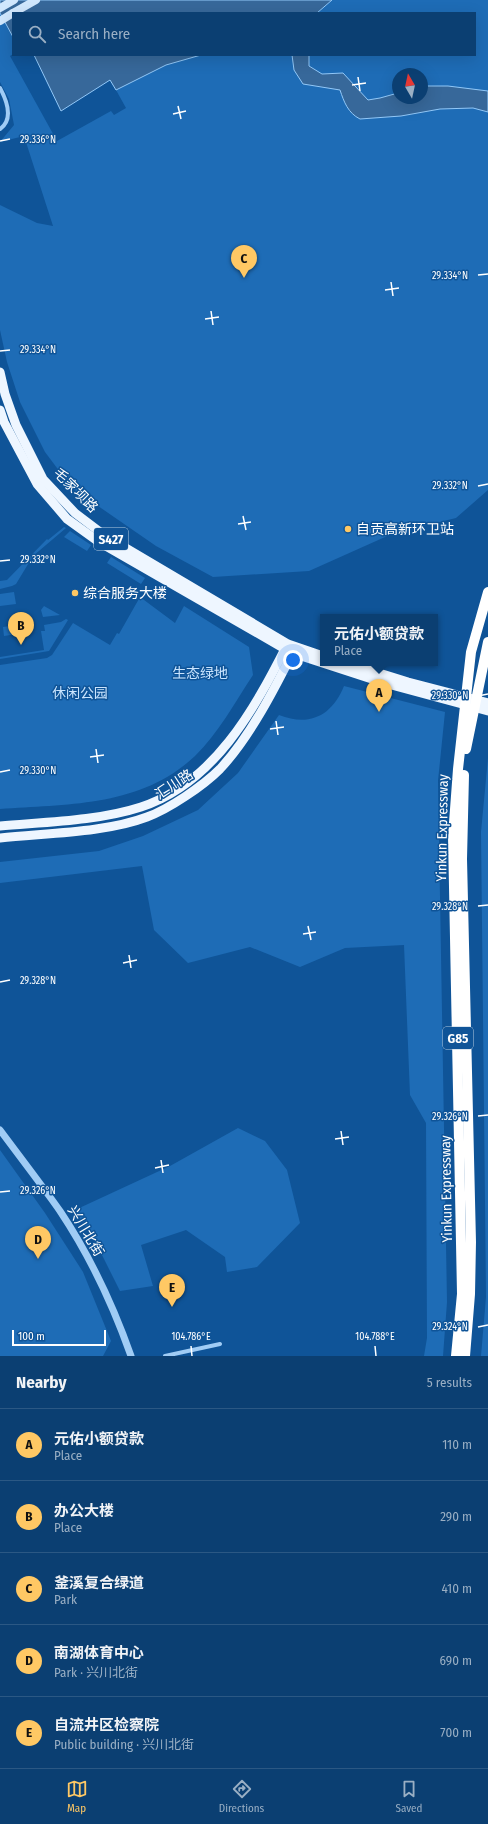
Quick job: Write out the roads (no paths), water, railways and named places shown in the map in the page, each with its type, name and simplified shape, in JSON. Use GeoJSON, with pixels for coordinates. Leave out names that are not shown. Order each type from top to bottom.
{"type":"FeatureCollection","features":[{"type":"Feature","properties":{"kind":"highway","name":"Yinkun Expressway"},"geometry":{"type":"LineString","coordinates":[[465,1356],[470,1294],[471,1242],[462,859],[464,760],[468,721],[471,652],[488,592]]}},
{"type":"Feature","properties":{"kind":"highway","name":"Yinkun Expressway"},"geometry":{"type":"LineString","coordinates":[[456,1356],[462,1294],[453,836],[458,769],[468,721],[488,642]]}},
{"type":"Feature","properties":{"kind":"main road"},"geometry":{"type":"LineString","coordinates":[[0,8],[14,0]]}},
{"type":"Feature","properties":{"kind":"main road"},"geometry":{"type":"LineString","coordinates":[[15,12],[36,0]]}},
{"type":"Feature","properties":{"kind":"main road"},"geometry":{"type":"LineString","coordinates":[[0,21],[12,14]]}},
{"type":"Feature","properties":{"kind":"main road","name":"毛家坝路"},"geometry":{"type":"LineString","coordinates":[[0,372],[2,394],[43,478],[75,513],[104,535],[290,649]]}},
{"type":"Feature","properties":{"kind":"main road","name":"毛家坝路"},"geometry":{"type":"LineString","coordinates":[[0,410],[4,422],[37,484],[67,519],[99,542],[290,649]]}},
{"type":"Feature","properties":{"kind":"main road","name":"S427"},"geometry":{"type":"LineString","coordinates":[[290,649],[320,655]]}},
{"type":"Feature","properties":{"kind":"main road","name":"S427"},"geometry":{"type":"LineString","coordinates":[[290,649],[320,660]]}},
{"type":"Feature","properties":{"kind":"main road","name":"汇川路"},"geometry":{"type":"LineString","coordinates":[[0,826],[109,815],[142,807],[178,790],[213,761],[243,724],[290,649]]}},
{"type":"Feature","properties":{"kind":"main road","name":"汇川路"},"geometry":{"type":"LineString","coordinates":[[0,838],[110,827],[147,817],[183,798],[219,769],[249,731],[290,649]]}},
{"type":"Feature","properties":{"kind":"main road","name":"S427"},"geometry":{"type":"LineString","coordinates":[[337,666],[384,683],[488,711]]}},
{"type":"Feature","properties":{"kind":"main road"},"geometry":{"type":"LineString","coordinates":[[357,666],[408,682],[488,703]]}},
{"type":"Feature","properties":{"kind":"street"},"geometry":{"type":"LineString","coordinates":[[0,88],[6,98],[9,118],[0,129]]}},
{"type":"Feature","properties":{"kind":"street","name":"兴川北街"},"geometry":{"type":"LineString","coordinates":[[0,1130],[60,1212],[88,1258],[106,1293],[131,1356]]}},
{"type":"Feature","properties":{"kind":"street"},"geometry":{"type":"LineString","coordinates":[[165,1356],[220,1344]]}},
{"type":"Feature","properties":{"kind":"place","name":"釜溪复合绿道"},"geometry":{"type":"Point","coordinates":[244,278]}},
{"type":"Feature","properties":{"kind":"place","name":"自贡高新环卫站"},"geometry":{"type":"Point","coordinates":[348,529]}},
{"type":"Feature","properties":{"kind":"place","name":"综合服务大楼"},"geometry":{"type":"Point","coordinates":[75,593]}},
{"type":"Feature","properties":{"kind":"place","name":"办公大楼"},"geometry":{"type":"Point","coordinates":[21,645]}},
{"type":"Feature","properties":{"kind":"place","name":"元佑小额贷款"},"geometry":{"type":"Point","coordinates":[379,712]}},
{"type":"Feature","properties":{"kind":"place","name":"南湖体育中心"},"geometry":{"type":"Point","coordinates":[38,1259]}},
{"type":"Feature","properties":{"kind":"place","name":"自流井区检察院"},"geometry":{"type":"Point","coordinates":[172,1307]}},
{"type":"Feature","properties":{"kind":"park label","name":"生态绿地"},"geometry":{"type":"Point","coordinates":[200,673]}},
{"type":"Feature","properties":{"kind":"park label","name":"休闲公园"},"geometry":{"type":"Point","coordinates":[80,693]}}]}
